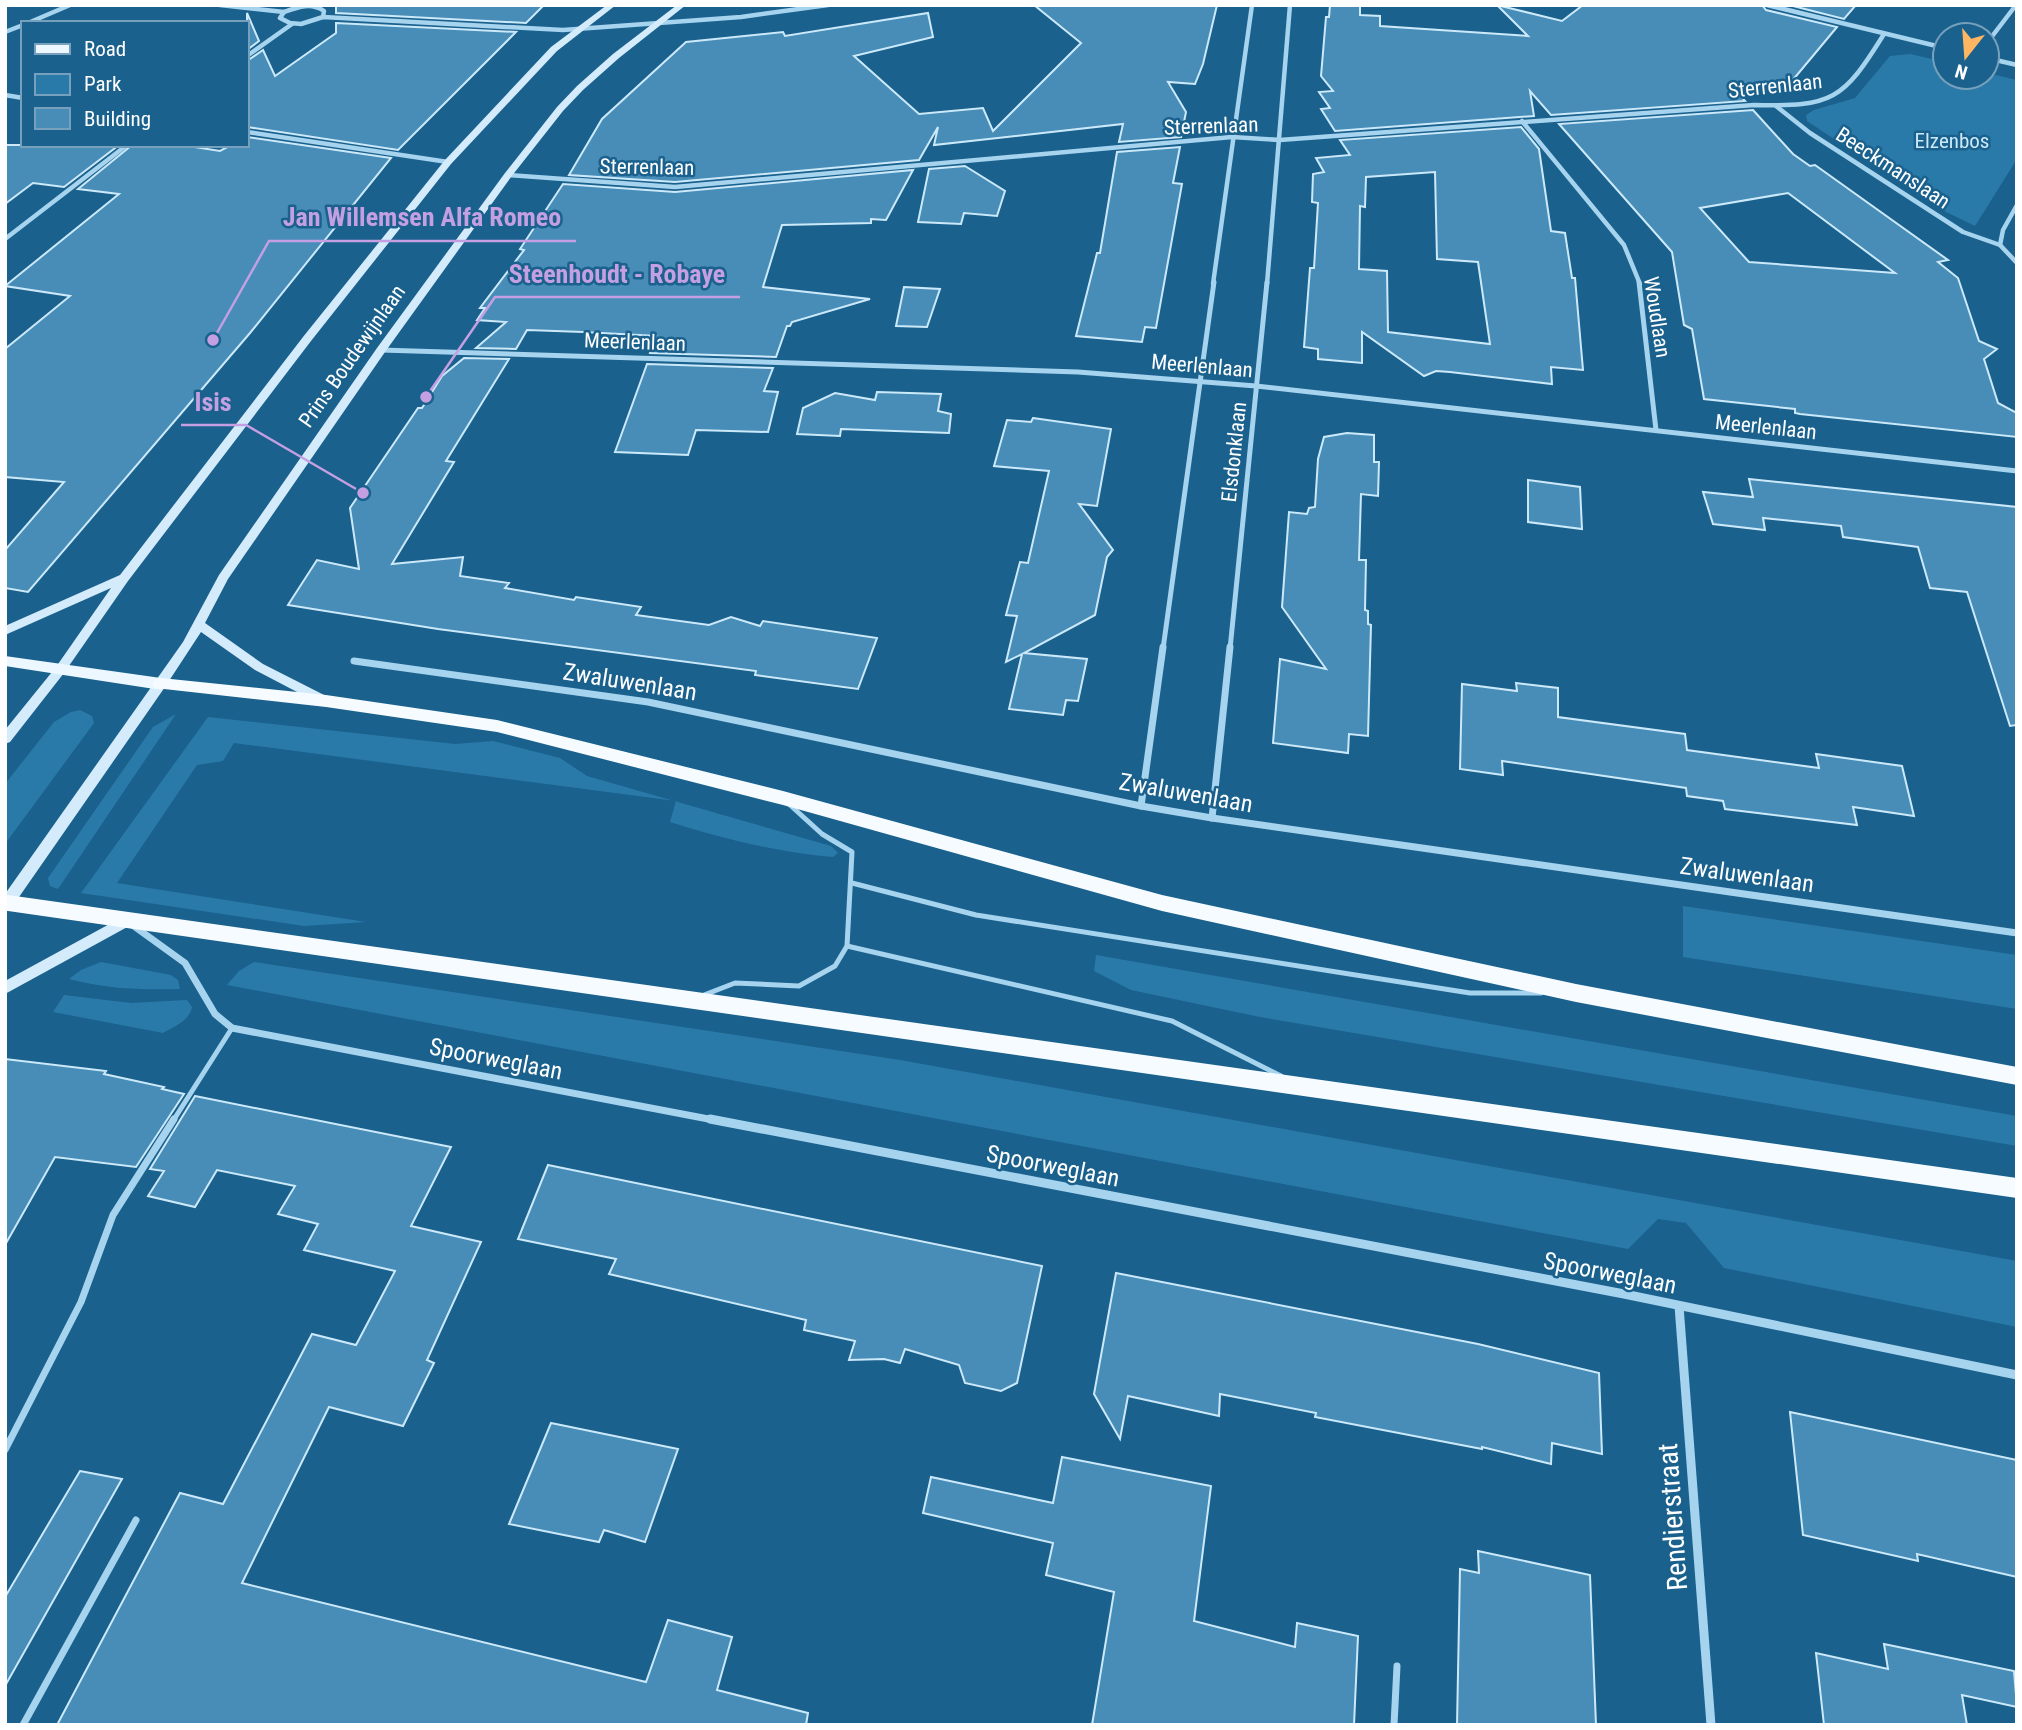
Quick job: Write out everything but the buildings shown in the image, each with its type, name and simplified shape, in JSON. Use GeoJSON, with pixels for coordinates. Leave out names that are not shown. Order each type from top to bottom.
{"type":"FeatureCollection","features":[{"type":"Feature","properties":{"kind":"highway"},"geometry":{"type":"LineString","coordinates":[[161,684],[326,701],[497,726],[783,798],[1162,903],[1576,993],[2017,1076]]}},
{"type":"Feature","properties":{"kind":"highway"},"geometry":{"type":"LineString","coordinates":[[6,904],[2017,1190]]}},
{"type":"Feature","properties":{"kind":"main road","name":"Prins Boudewijnlaan"},"geometry":{"type":"LineString","coordinates":[[5,739],[60,670],[124,578],[307,339],[448,162],[531,72],[578,29],[612,5]]}},
{"type":"Feature","properties":{"kind":"main road","name":"Prins Boudewijnlaan"},"geometry":{"type":"LineString","coordinates":[[6,904],[161,684],[223,578],[381,350],[508,174],[573,95],[682,5]]}},
{"type":"Feature","properties":{"kind":"main road"},"geometry":{"type":"LineString","coordinates":[[5,631],[124,578]]}},
{"type":"Feature","properties":{"kind":"main road"},"geometry":{"type":"LineString","coordinates":[[198,624],[259,667],[326,701]]}},
{"type":"Feature","properties":{"kind":"main road"},"geometry":{"type":"LineString","coordinates":[[5,661],[161,684]]}},
{"type":"Feature","properties":{"kind":"main road"},"geometry":{"type":"LineString","coordinates":[[5,988],[127,921]]}},
{"type":"Feature","properties":{"kind":"street"},"geometry":{"type":"LineString","coordinates":[[33,21],[70,5]]}},
{"type":"Feature","properties":{"kind":"street"},"geometry":{"type":"LineString","coordinates":[[220,5],[284,12],[302,6],[319,6],[324,11],[323,17]]}},
{"type":"Feature","properties":{"kind":"street"},"geometry":{"type":"LineString","coordinates":[[284,12],[280,18],[283,22],[292,24],[323,17],[493,28],[578,29],[741,17],[828,5]]}},
{"type":"Feature","properties":{"kind":"street","name":"Elsdonklaan"},"geometry":{"type":"LineString","coordinates":[[1141,806],[1252,5]]}},
{"type":"Feature","properties":{"kind":"street","name":"Elsdonklaan"},"geometry":{"type":"LineString","coordinates":[[1212,818],[1280,140],[1290,5]]}},
{"type":"Feature","properties":{"kind":"street"},"geometry":{"type":"LineString","coordinates":[[1767,5],[1931,45]]}},
{"type":"Feature","properties":{"kind":"street"},"geometry":{"type":"LineString","coordinates":[[2001,24],[2015,5]]}},
{"type":"Feature","properties":{"kind":"street"},"geometry":{"type":"LineString","coordinates":[[248,56],[292,24]]}},
{"type":"Feature","properties":{"kind":"street","name":"Sterrenlaan"},"geometry":{"type":"LineString","coordinates":[[508,174],[675,187],[1233,137],[1280,140],[1754,105],[1776,106],[1810,102],[1842,91],[1848,87],[1884,34]]}},
{"type":"Feature","properties":{"kind":"street","name":"Beeckmanslaan"},"geometry":{"type":"LineString","coordinates":[[1776,106],[1810,133],[1963,232],[2000,245]]}},
{"type":"Feature","properties":{"kind":"street","name":"Woudlaan"},"geometry":{"type":"LineString","coordinates":[[1522,121],[1624,245],[1641,287],[1656,430]]}},
{"type":"Feature","properties":{"kind":"street"},"geometry":{"type":"LineString","coordinates":[[248,132],[448,162]]}},
{"type":"Feature","properties":{"kind":"street"},"geometry":{"type":"LineString","coordinates":[[5,239],[124,147]]}},
{"type":"Feature","properties":{"kind":"street"},"geometry":{"type":"LineString","coordinates":[[2017,205],[2003,230],[2000,245],[2017,263]]}},
{"type":"Feature","properties":{"kind":"street","name":"Meerlenlaan"},"geometry":{"type":"LineString","coordinates":[[381,350],[1064,371],[1256,386],[2017,471]]}},
{"type":"Feature","properties":{"kind":"street","name":"Zwaluwenlaan"},"geometry":{"type":"LineString","coordinates":[[354,661],[649,702],[1141,806],[1212,818],[2017,933]]}},
{"type":"Feature","properties":{"kind":"street"},"geometry":{"type":"LineString","coordinates":[[127,921],[185,963],[215,1014],[232,1028]]}},
{"type":"Feature","properties":{"kind":"street","name":"Spoorweglaan"},"geometry":{"type":"LineString","coordinates":[[232,1028],[1679,1306],[2017,1375]]}},
{"type":"Feature","properties":{"kind":"street","name":"Rendierstraat"},"geometry":{"type":"LineString","coordinates":[[1679,1306],[1711,1725]]}},
{"type":"Feature","properties":{"kind":"lane"},"geometry":{"type":"LineString","coordinates":[[691,1001],[735,983],[799,986],[835,966],[847,946],[852,852],[822,834],[783,798]]}},
{"type":"Feature","properties":{"kind":"lane"},"geometry":{"type":"LineString","coordinates":[[852,883],[976,915],[1456,990],[1576,993]]}},
{"type":"Feature","properties":{"kind":"lane"},"geometry":{"type":"LineString","coordinates":[[847,946],[1172,1021],[1303,1087]]}},
{"type":"Feature","properties":{"kind":"lane"},"geometry":{"type":"LineString","coordinates":[[5,1450],[81,1302],[113,1215],[232,1028]]}},
{"type":"Feature","properties":{"kind":"lane"},"geometry":{"type":"LineString","coordinates":[[23,1725],[135,1520]]}},
{"type":"Feature","properties":{"kind":"lane"},"geometry":{"type":"LineString","coordinates":[[1394,1725],[1397,1666]]}},
{"type":"Feature","properties":{"kind":"green space","name":"Elzenbos"},"geometry":{"type":"Polygon","coordinates":[[[1910,54],[1931,59],[1931,91],[2001,91],[2001,76],[2017,80],[2017,159],[1975,226],[1936,207],[1807,121],[1806,115],[1814,110],[1855,98],[1890,56],[1910,54]]]}},
{"type":"Feature","properties":{"kind":"green space"},"geometry":{"type":"Polygon","coordinates":[[[80,710],[92,716],[94,723],[5,844],[5,784],[54,722],[80,710]]]}},
{"type":"Feature","properties":{"kind":"green space"},"geometry":{"type":"Polygon","coordinates":[[[176,714],[58,889],[50,886],[48,878],[153,727],[176,714]]]}},
{"type":"Feature","properties":{"kind":"green space"},"geometry":{"type":"Polygon","coordinates":[[[208,717],[455,744],[493,741],[560,758],[587,776],[673,801],[234,743],[223,761],[197,765],[117,883],[366,922],[304,926],[81,893],[208,717]]]}},
{"type":"Feature","properties":{"kind":"green space"},"geometry":{"type":"Polygon","coordinates":[[[676,801],[831,846],[838,853],[833,857],[771,848],[670,822],[676,801]]]}},
{"type":"Feature","properties":{"kind":"green space"},"geometry":{"type":"Polygon","coordinates":[[[1683,906],[2017,955],[2017,1009],[1683,957],[1683,906]]]}},
{"type":"Feature","properties":{"kind":"green space"},"geometry":{"type":"Polygon","coordinates":[[[1096,955],[2017,1116],[2017,1146],[1260,1017],[1131,990],[1094,971],[1096,955]]]}},
{"type":"Feature","properties":{"kind":"green space"},"geometry":{"type":"Polygon","coordinates":[[[101,962],[171,975],[178,980],[180,989],[124,988],[69,979],[81,970],[101,962]]]}},
{"type":"Feature","properties":{"kind":"green space"},"geometry":{"type":"Polygon","coordinates":[[[254,962],[900,1060],[2017,1261],[2017,1327],[1724,1268],[1686,1223],[1658,1219],[1628,1249],[227,985],[239,971],[254,962]]]}},
{"type":"Feature","properties":{"kind":"green space"},"geometry":{"type":"Polygon","coordinates":[[[64,995],[131,1003],[187,1000],[192,1007],[185,1020],[163,1033],[53,1012],[64,995]]]}},
{"type":"Feature","properties":{"kind":"place","name":"Jan Willemsen Alfa Romeo"},"geometry":{"type":"Point","coordinates":[213,340]}},
{"type":"Feature","properties":{"kind":"place","name":"Steenhoudt - Robaye"},"geometry":{"type":"Point","coordinates":[426,397]}},
{"type":"Feature","properties":{"kind":"place","name":"Isis"},"geometry":{"type":"Point","coordinates":[363,493]}}]}
